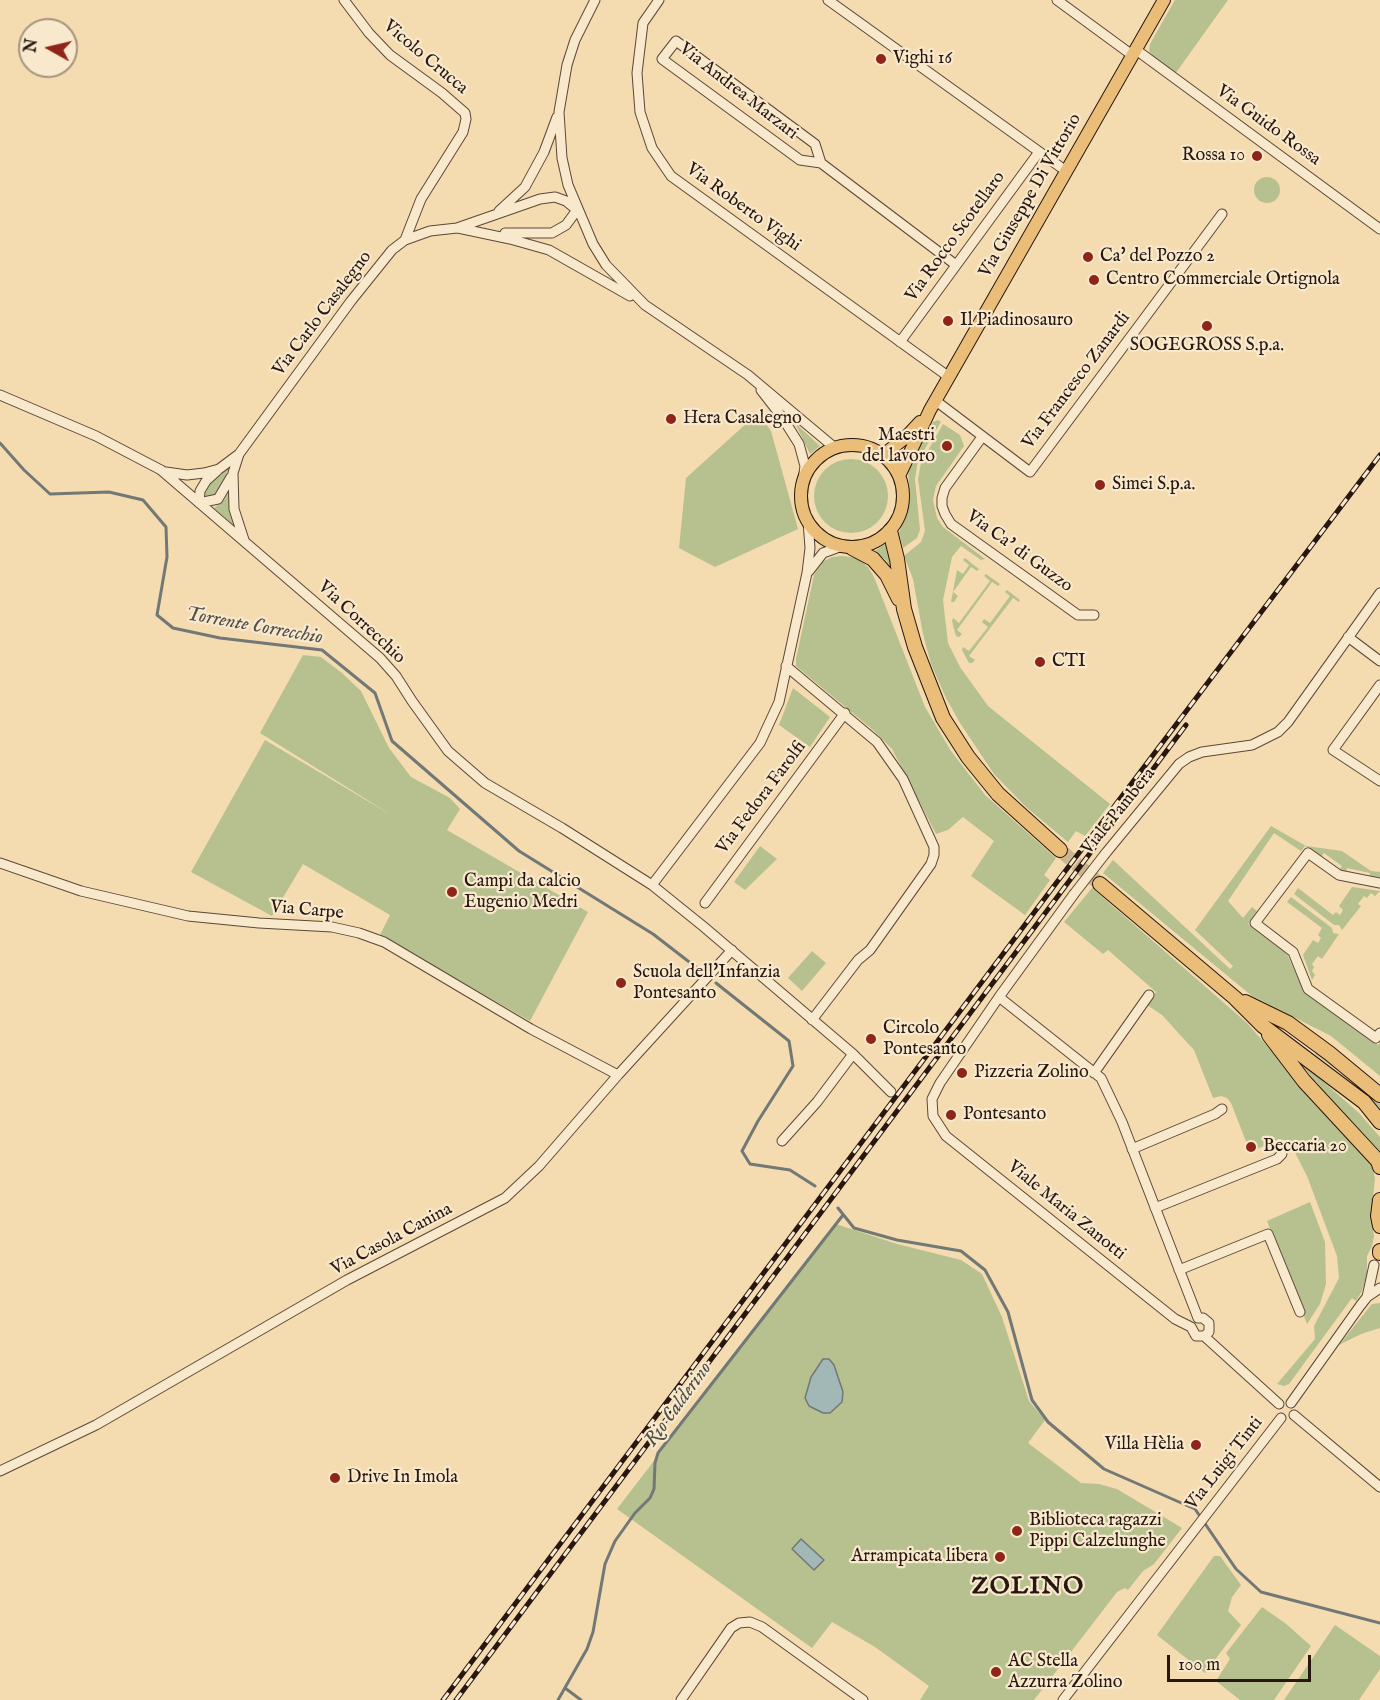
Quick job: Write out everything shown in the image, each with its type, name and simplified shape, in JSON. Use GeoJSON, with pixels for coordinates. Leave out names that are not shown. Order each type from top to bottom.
{"type":"FeatureCollection","features":[{"type":"Feature","properties":{"kind":"highway"},"geometry":{"type":"LineString","coordinates":[[890,531],[897,559],[904,609],[915,647],[943,718],[998,794],[1060,850]]}},
{"type":"Feature","properties":{"kind":"highway"},"geometry":{"type":"LineString","coordinates":[[847,547],[873,559],[887,574],[904,609]]}},
{"type":"Feature","properties":{"kind":"highway"},"geometry":{"type":"LineString","coordinates":[[1100,884],[1235,998],[1263,1026],[1364,1102],[1380,1122]]}},
{"type":"Feature","properties":{"kind":"highway"},"geometry":{"type":"LineString","coordinates":[[1235,998],[1337,1048],[1380,1083]]}},
{"type":"Feature","properties":{"kind":"highway"},"geometry":{"type":"LineString","coordinates":[[1288,1023],[1380,1095]]}},
{"type":"Feature","properties":{"kind":"highway"},"geometry":{"type":"LineString","coordinates":[[1263,1026],[1304,1081],[1370,1152],[1380,1167]]}},
{"type":"Feature","properties":{"kind":"highway"},"geometry":{"type":"LineString","coordinates":[[1380,1200],[1378,1216],[1380,1226]]}},
{"type":"Feature","properties":{"kind":"main road","name":"Via Giuseppe Di Vittorio"},"geometry":{"type":"LineString","coordinates":[[899,476],[933,405],[1164,0]]}},
{"type":"Feature","properties":{"kind":"main road","name":"Via Giuseppe Di Vittorio"},"geometry":{"type":"LineString","coordinates":[[883,455],[904,438],[933,405]]}},
{"type":"Feature","properties":{"kind":"main road"},"geometry":{"type":"LineString","coordinates":[[847,445],[860,446],[883,455],[892,464],[903,487],[902,510],[890,531],[879,540],[866,546],[847,547],[822,538],[804,513],[801,495],[802,484],[811,466],[818,458],[835,448],[847,445]]}},
{"type":"Feature","properties":{"kind":"street","name":"Vicolo Crucca"},"geometry":{"type":"LineString","coordinates":[[344,0],[369,33],[390,55],[465,113],[463,132],[421,199],[405,240]]}},
{"type":"Feature","properties":{"kind":"street"},"geometry":{"type":"LineString","coordinates":[[595,0],[575,40],[567,65],[559,112],[562,158],[568,185],[577,210],[606,265],[645,305],[748,375],[835,448]]}},
{"type":"Feature","properties":{"kind":"street","name":"Via Roberto Vighi"},"geometry":{"type":"LineString","coordinates":[[659,0],[643,23],[637,73],[640,112],[652,148],[671,176],[949,377]]}},
{"type":"Feature","properties":{"kind":"street"},"geometry":{"type":"LineString","coordinates":[[828,0],[1066,171]]}},
{"type":"Feature","properties":{"kind":"street","name":"Via Guido Rossa"},"geometry":{"type":"LineString","coordinates":[[1056,0],[1134,52],[1380,229]]}},
{"type":"Feature","properties":{"kind":"street","name":"Via Andrea Marzari"},"geometry":{"type":"LineString","coordinates":[[821,163],[815,144],[676,41],[662,59],[800,160],[821,163],[956,266]]}},
{"type":"Feature","properties":{"kind":"street","name":"Via Carlo Casalegno"},"geometry":{"type":"LineString","coordinates":[[496,213],[525,187],[544,152],[559,112]]}},
{"type":"Feature","properties":{"kind":"street","name":"Via Rocco Scotellaro"},"geometry":{"type":"LineString","coordinates":[[900,342],[1039,152]]}},
{"type":"Feature","properties":{"kind":"street","name":"Via Carlo Casalegno"},"geometry":{"type":"LineString","coordinates":[[239,454],[233,473],[218,499],[199,503],[206,481],[239,454],[351,301],[392,250],[405,240],[430,231],[457,228],[540,199],[555,197],[566,201],[577,210],[566,225],[552,233],[482,232]]}},
{"type":"Feature","properties":{"kind":"street","name":"Via Francesco Zanardi"},"geometry":{"type":"LineString","coordinates":[[933,405],[1030,472],[1222,214]]}},
{"type":"Feature","properties":{"kind":"street","name":"Via Carlo Casalegno"},"geometry":{"type":"LineString","coordinates":[[457,228],[482,232],[549,250],[645,305]]}},
{"type":"Feature","properties":{"kind":"street"},"geometry":{"type":"LineString","coordinates":[[748,375],[782,417],[799,444],[805,466],[801,495]]}},
{"type":"Feature","properties":{"kind":"street","name":"Via Correcchio"},"geometry":{"type":"LineString","coordinates":[[0,395],[96,436],[161,470],[380,658],[396,676],[448,751],[485,783],[652,885],[732,950]]}},
{"type":"Feature","properties":{"kind":"street","name":"Via Ca' di Guzzo"},"geometry":{"type":"LineString","coordinates":[[982,437],[945,488],[942,498],[945,514],[951,524],[1078,615],[1094,615]]}},
{"type":"Feature","properties":{"kind":"street","name":"Via Carlo Casalegno"},"geometry":{"type":"LineString","coordinates":[[161,470],[176,475],[187,475],[219,469]]}},
{"type":"Feature","properties":{"kind":"street","name":"Via Carlo Casalegno"},"geometry":{"type":"LineString","coordinates":[[233,473],[234,509],[245,542]]}},
{"type":"Feature","properties":{"kind":"street"},"geometry":{"type":"LineString","coordinates":[[652,885],[760,743],[779,702],[807,573],[810,548],[808,521]]}},
{"type":"Feature","properties":{"kind":"street"},"geometry":{"type":"LineString","coordinates":[[807,573],[823,554],[847,547]]}},
{"type":"Feature","properties":{"kind":"street","name":"Viale Pambera"},"geometry":{"type":"LineString","coordinates":[[932,1110],[932,1099],[954,1061],[999,997],[1074,894],[1179,764],[1202,752],[1252,745],[1278,732],[1288,722],[1380,593]]}},
{"type":"Feature","properties":{"kind":"street"},"geometry":{"type":"LineString","coordinates":[[1348,637],[1380,662]]}},
{"type":"Feature","properties":{"kind":"street"},"geometry":{"type":"LineString","coordinates":[[786,666],[877,742],[903,779],[934,847],[934,855],[930,864],[870,950],[858,960],[812,1020]]}},
{"type":"Feature","properties":{"kind":"street"},"geometry":{"type":"LineString","coordinates":[[1380,685],[1333,750],[1380,781]]}},
{"type":"Feature","properties":{"kind":"street","name":"Via Fedora Farolfi"},"geometry":{"type":"LineString","coordinates":[[705,903],[845,713]]}},
{"type":"Feature","properties":{"kind":"street"},"geometry":{"type":"LineString","coordinates":[[1380,883],[1339,875],[1308,853],[1255,923],[1293,952],[1308,989],[1376,1038],[1380,1033]]}},
{"type":"Feature","properties":{"kind":"street","name":"Via Carpe"},"geometry":{"type":"LineString","coordinates":[[0,863],[81,891],[188,915],[268,924],[332,927],[359,933],[384,942],[531,1029],[618,1075]]}},
{"type":"Feature","properties":{"kind":"street"},"geometry":{"type":"LineString","coordinates":[[732,950],[853,1054],[891,1092]]}},
{"type":"Feature","properties":{"kind":"street","name":"Via Casola Canina"},"geometry":{"type":"LineString","coordinates":[[0,1471],[96,1425],[347,1280],[505,1198],[539,1166],[732,950]]}},
{"type":"Feature","properties":{"kind":"street"},"geometry":{"type":"LineString","coordinates":[[1094,1072],[1149,994]]}},
{"type":"Feature","properties":{"kind":"street"},"geometry":{"type":"LineString","coordinates":[[999,997],[1101,1078],[1132,1149],[1198,1318],[1194,1320],[1191,1327]]}},
{"type":"Feature","properties":{"kind":"street"},"geometry":{"type":"LineString","coordinates":[[782,1141],[817,1102],[853,1054]]}},
{"type":"Feature","properties":{"kind":"street"},"geometry":{"type":"LineString","coordinates":[[1132,1149],[1215,1114],[1222,1108]]}},
{"type":"Feature","properties":{"kind":"street","name":"Viale Maria Zanotti"},"geometry":{"type":"LineString","coordinates":[[932,1110],[938,1125],[946,1136],[1175,1319],[1191,1327],[1196,1336],[1204,1336],[1209,1332],[1209,1323],[1203,1318],[1198,1318]]}},
{"type":"Feature","properties":{"kind":"street"},"geometry":{"type":"LineString","coordinates":[[1155,1208],[1277,1159],[1282,1154]]}},
{"type":"Feature","properties":{"kind":"street"},"geometry":{"type":"LineString","coordinates":[[1179,1270],[1268,1234],[1300,1312]]}},
{"type":"Feature","properties":{"kind":"street"},"geometry":{"type":"LineString","coordinates":[[1379,1256],[1375,1271],[1380,1278]]}},
{"type":"Feature","properties":{"kind":"street"},"geometry":{"type":"LineString","coordinates":[[1292,1402],[1367,1297],[1379,1256]]}},
{"type":"Feature","properties":{"kind":"street"},"geometry":{"type":"LineString","coordinates":[[1367,1297],[1380,1288]]}},
{"type":"Feature","properties":{"kind":"street","name":"Viale Maria Zanotti"},"geometry":{"type":"LineString","coordinates":[[1204,1336],[1279,1404]]}},
{"type":"Feature","properties":{"kind":"street"},"geometry":{"type":"LineString","coordinates":[[1292,1402],[1285,1401],[1279,1404],[1277,1413],[1281,1418],[1287,1419],[1294,1415]]}},
{"type":"Feature","properties":{"kind":"street"},"geometry":{"type":"LineString","coordinates":[[1292,1402],[1295,1409],[1294,1415]]}},
{"type":"Feature","properties":{"kind":"street"},"geometry":{"type":"LineString","coordinates":[[1294,1415],[1380,1487]]}},
{"type":"Feature","properties":{"kind":"street","name":"Via Luigi Tinti"},"geometry":{"type":"LineString","coordinates":[[1063,1700],[1281,1418]]}},
{"type":"Feature","properties":{"kind":"street"},"geometry":{"type":"LineString","coordinates":[[681,1700],[731,1628],[739,1623],[750,1622],[762,1627],[863,1700]]}},
{"type":"Feature","properties":{"kind":"green space"},"geometry":{"type":"Polygon","coordinates":[[[1175,0],[1228,0],[1175,74],[1157,61],[1149,51],[1150,44],[1175,0]]]}},
{"type":"Feature","properties":{"kind":"green space"},"geometry":{"type":"Polygon","coordinates":[[[1267,177],[1276,181],[1280,190],[1276,199],[1267,203],[1258,199],[1254,190],[1258,181],[1267,177]]]}},
{"type":"Feature","properties":{"kind":"green space"},"geometry":{"type":"Polygon","coordinates":[[[758,413],[771,431],[798,529],[715,567],[679,548],[686,478],[758,413]]]}},
{"type":"Feature","properties":{"kind":"green space"},"geometry":{"type":"Polygon","coordinates":[[[938,420],[941,422],[918,460],[915,479],[920,530],[917,538],[903,548],[899,533],[910,499],[908,469],[933,422],[938,420]]]}},
{"type":"Feature","properties":{"kind":"green space"},"geometry":{"type":"Polygon","coordinates":[[[795,423],[820,446],[810,454],[795,423]]]}},
{"type":"Feature","properties":{"kind":"green space"},"geometry":{"type":"Polygon","coordinates":[[[943,424],[960,435],[964,446],[936,486],[933,500],[937,518],[943,527],[985,559],[981,560],[961,546],[952,557],[943,600],[948,643],[960,667],[988,706],[1110,804],[1085,836],[1076,831],[1068,842],[1026,807],[994,774],[960,723],[931,664],[913,579],[904,556],[921,542],[925,531],[918,479],[921,463],[943,424]]]}},
{"type":"Feature","properties":{"kind":"green space"},"geometry":{"type":"Polygon","coordinates":[[[844,459],[858,459],[872,465],[882,475],[888,489],[886,510],[872,527],[858,533],[844,533],[830,527],[820,517],[814,503],[814,489],[820,475],[830,465],[844,459]]]}},
{"type":"Feature","properties":{"kind":"green space"},"geometry":{"type":"Polygon","coordinates":[[[229,467],[215,498],[205,497],[205,488],[229,467]]]}},
{"type":"Feature","properties":{"kind":"green space"},"geometry":{"type":"Polygon","coordinates":[[[231,489],[235,526],[214,508],[224,500],[231,489]]]}},
{"type":"Feature","properties":{"kind":"green space"},"geometry":{"type":"Polygon","coordinates":[[[885,544],[896,577],[886,560],[875,551],[885,544]]]}},
{"type":"Feature","properties":{"kind":"green space"},"geometry":{"type":"Polygon","coordinates":[[[832,557],[857,558],[868,567],[874,577],[925,707],[951,751],[985,795],[1056,858],[1044,875],[1050,880],[1025,915],[971,876],[994,841],[963,817],[948,830],[936,834],[892,749],[873,730],[796,666],[814,575],[822,562],[832,557]]]}},
{"type":"Feature","properties":{"kind":"green space"},"geometry":{"type":"Polygon","coordinates":[[[965,558],[979,569],[977,571],[971,567],[953,592],[958,596],[954,602],[951,602],[957,570],[963,574],[969,565],[963,560],[965,558]]]}},
{"type":"Feature","properties":{"kind":"green space"},"geometry":{"type":"Polygon","coordinates":[[[986,574],[1000,584],[998,586],[992,582],[957,630],[962,634],[959,637],[956,636],[953,618],[959,623],[990,581],[984,576],[986,574]]]}},
{"type":"Feature","properties":{"kind":"green space"},"geometry":{"type":"Polygon","coordinates":[[[1007,590],[1020,600],[1019,602],[1013,598],[969,656],[975,660],[969,663],[962,650],[963,647],[969,651],[988,627],[982,622],[984,619],[990,623],[1010,596],[1005,592],[1007,590]]]}},
{"type":"Feature","properties":{"kind":"green space","name":"Campi da calcio Eugenio Medri"},"geometry":{"type":"Polygon","coordinates":[[[303,655],[321,657],[361,691],[389,748],[411,777],[450,798],[460,809],[447,830],[588,912],[530,1021],[380,935],[390,915],[303,864],[272,916],[191,872],[265,740],[393,816],[260,733],[303,655]]]}},
{"type":"Feature","properties":{"kind":"green space"},"geometry":{"type":"Polygon","coordinates":[[[793,688],[830,717],[810,747],[779,725],[793,688]]]}},
{"type":"Feature","properties":{"kind":"green space"},"geometry":{"type":"Polygon","coordinates":[[[1271,826],[1306,846],[1342,851],[1371,871],[1380,872],[1380,879],[1369,878],[1370,873],[1347,868],[1346,873],[1339,870],[1342,866],[1324,853],[1321,857],[1305,846],[1301,851],[1274,833],[1228,901],[1243,918],[1252,907],[1257,911],[1248,924],[1287,954],[1304,991],[1378,1045],[1380,1043],[1380,1076],[1331,1036],[1252,996],[1103,873],[1113,860],[1230,969],[1233,966],[1195,930],[1271,826]]]}},
{"type":"Feature","properties":{"kind":"green space"},"geometry":{"type":"Polygon","coordinates":[[[760,846],[777,859],[745,890],[734,882],[760,846]]]}},
{"type":"Feature","properties":{"kind":"green space"},"geometry":{"type":"Polygon","coordinates":[[[1352,887],[1380,891],[1375,896],[1371,893],[1367,898],[1364,896],[1358,904],[1361,906],[1342,930],[1339,925],[1334,925],[1294,894],[1298,888],[1333,915],[1336,912],[1340,915],[1343,910],[1339,906],[1352,887]]]}},
{"type":"Feature","properties":{"kind":"green space"},"geometry":{"type":"Polygon","coordinates":[[[1092,888],[1247,1023],[1372,1166],[1375,1178],[1371,1217],[1374,1236],[1367,1256],[1367,1275],[1362,1291],[1356,1301],[1352,1298],[1289,1384],[1284,1386],[1277,1384],[1315,1339],[1314,1326],[1339,1278],[1337,1256],[1307,1176],[1289,1141],[1279,1139],[1257,1149],[1255,1142],[1247,1144],[1231,1103],[1227,1098],[1221,1096],[1213,1098],[1194,1050],[1162,1015],[1147,1005],[1156,992],[1108,950],[1103,954],[1064,922],[1092,888]]]}},
{"type":"Feature","properties":{"kind":"green space"},"geometry":{"type":"Polygon","coordinates":[[[1291,897],[1332,928],[1333,933],[1339,934],[1322,959],[1318,956],[1312,964],[1314,967],[1312,971],[1315,975],[1312,980],[1303,955],[1313,940],[1318,943],[1321,938],[1318,935],[1322,928],[1287,902],[1291,897]]]}},
{"type":"Feature","properties":{"kind":"green space"},"geometry":{"type":"Polygon","coordinates":[[[812,951],[826,963],[802,991],[788,978],[812,951]]]}},
{"type":"Feature","properties":{"kind":"green space"},"geometry":{"type":"Polygon","coordinates":[[[1317,1051],[1375,1097],[1380,1103],[1380,1110],[1344,1075],[1315,1054],[1317,1051]]]}},
{"type":"Feature","properties":{"kind":"green space"},"geometry":{"type":"Polygon","coordinates":[[[1293,1055],[1359,1113],[1380,1137],[1380,1156],[1293,1055]]]}},
{"type":"Feature","properties":{"kind":"green space"},"geometry":{"type":"Polygon","coordinates":[[[1310,1202],[1325,1242],[1326,1284],[1320,1304],[1307,1324],[1267,1221],[1310,1202]]]}},
{"type":"Feature","properties":{"kind":"green space"},"geometry":{"type":"Polygon","coordinates":[[[836,1224],[897,1244],[961,1260],[982,1274],[1002,1317],[1029,1401],[1045,1420],[1028,1443],[1081,1483],[1099,1484],[1117,1489],[1182,1528],[1154,1564],[1143,1571],[1128,1590],[1125,1588],[1117,1592],[1034,1700],[920,1700],[929,1686],[875,1647],[832,1622],[812,1648],[617,1509],[836,1224]]]}},
{"type":"Feature","properties":{"kind":"green space"},"geometry":{"type":"Polygon","coordinates":[[[1380,1303],[1380,1328],[1339,1345],[1372,1304],[1380,1303]]]}},
{"type":"Feature","properties":{"kind":"green space"},"geometry":{"type":"Polygon","coordinates":[[[1214,1556],[1220,1556],[1241,1585],[1232,1597],[1228,1611],[1241,1625],[1205,1673],[1157,1635],[1214,1556]]]}},
{"type":"Feature","properties":{"kind":"green space"},"geometry":{"type":"Polygon","coordinates":[[[1262,1607],[1285,1623],[1311,1646],[1274,1700],[1240,1700],[1216,1681],[1230,1659],[1226,1653],[1262,1607]]]}},
{"type":"Feature","properties":{"kind":"green space"},"geometry":{"type":"Polygon","coordinates":[[[1335,1625],[1380,1656],[1380,1669],[1359,1700],[1284,1700],[1335,1625]]]}},
{"type":"Feature","properties":{"kind":"water"},"geometry":{"type":"Polygon","coordinates":[[[823,1359],[829,1359],[834,1365],[843,1392],[842,1402],[830,1413],[823,1413],[809,1406],[805,1398],[811,1377],[823,1359]]]}},
{"type":"Feature","properties":{"kind":"water"},"geometry":{"type":"Polygon","coordinates":[[[801,1539],[824,1560],[814,1570],[792,1549],[801,1539]]]}},
{"type":"Feature","properties":{"kind":"waterway","name":"Torrente Correcchio"},"geometry":{"type":"LineString","coordinates":[[0,443],[50,494],[109,492],[143,500],[166,527],[167,557],[157,615],[173,628],[220,638],[322,650],[375,693],[392,741],[519,851],[653,934],[697,968]]}},
{"type":"Feature","properties":{"kind":"waterway","name":"Torrente Correcchio"},"geometry":{"type":"LineString","coordinates":[[716,983],[789,1041],[793,1066],[742,1151],[750,1164],[790,1170],[815,1186]]}},
{"type":"Feature","properties":{"kind":"waterway","name":"Torrente Correcchio"},"geometry":{"type":"LineString","coordinates":[[838,1208],[854,1228],[897,1240],[961,1251],[985,1270],[1008,1312],[1032,1400],[1048,1422],[1104,1469],[1195,1509],[1236,1569],[1261,1592],[1380,1623]]}},
{"type":"Feature","properties":{"kind":"waterway","name":"Rio Calderino"},"geometry":{"type":"LineString","coordinates":[[558,1700],[587,1649],[593,1632],[605,1564],[615,1541],[635,1513],[650,1498],[654,1489],[655,1463],[658,1453],[843,1215]]}},
{"type":"Feature","properties":{"kind":"waterway"},"geometry":{"type":"LineString","coordinates":[[565,1688],[581,1700]]}},
{"type":"Feature","properties":{"kind":"tunnel"},"geometry":{"type":"LineString","coordinates":[[1060,850],[1100,884]]}},
{"type":"Feature","properties":{"kind":"railway"},"geometry":{"type":"LineString","coordinates":[[443,1700],[1380,455]]}},
{"type":"Feature","properties":{"kind":"railway"},"geometry":{"type":"LineString","coordinates":[[456,1700],[1186,725]]}},
{"type":"Feature","properties":{"kind":"place","name":"Vighi 16"},"geometry":{"type":"Point","coordinates":[881,59]}},
{"type":"Feature","properties":{"kind":"place","name":"Rossa 10"},"geometry":{"type":"Point","coordinates":[1257,156]}},
{"type":"Feature","properties":{"kind":"place","name":"Ca' del Pozzo 2"},"geometry":{"type":"Point","coordinates":[1088,257]}},
{"type":"Feature","properties":{"kind":"place","name":"Centro Commerciale Ortignola"},"geometry":{"type":"Point","coordinates":[1094,280]}},
{"type":"Feature","properties":{"kind":"place","name":"Il Piadinosauro"},"geometry":{"type":"Point","coordinates":[948,321]}},
{"type":"Feature","properties":{"kind":"place","name":"SOGEGROSS S.p.a."},"geometry":{"type":"Point","coordinates":[1207,326]}},
{"type":"Feature","properties":{"kind":"place","name":"Hera Casalegno"},"geometry":{"type":"Point","coordinates":[671,419]}},
{"type":"Feature","properties":{"kind":"place","name":"Maestri del lavoro"},"geometry":{"type":"Point","coordinates":[947,446]}},
{"type":"Feature","properties":{"kind":"place","name":"Simei S.p.a."},"geometry":{"type":"Point","coordinates":[1100,485]}},
{"type":"Feature","properties":{"kind":"place","name":"CTI"},"geometry":{"type":"Point","coordinates":[1040,662]}},
{"type":"Feature","properties":{"kind":"place","name":"Campi da calcio Eugenio Medri"},"geometry":{"type":"Point","coordinates":[452,892]}},
{"type":"Feature","properties":{"kind":"place","name":"Scuola dell'Infanzia Pontesanto"},"geometry":{"type":"Point","coordinates":[621,983]}},
{"type":"Feature","properties":{"kind":"place","name":"Circolo Pontesanto"},"geometry":{"type":"Point","coordinates":[871,1039]}},
{"type":"Feature","properties":{"kind":"place","name":"Pizzeria Zolino"},"geometry":{"type":"Point","coordinates":[962,1073]}},
{"type":"Feature","properties":{"kind":"place","name":"Pontesanto"},"geometry":{"type":"Point","coordinates":[951,1115]}},
{"type":"Feature","properties":{"kind":"place","name":"Beccaria 20"},"geometry":{"type":"Point","coordinates":[1251,1147]}},
{"type":"Feature","properties":{"kind":"place","name":"Villa Hèlia"},"geometry":{"type":"Point","coordinates":[1196,1445]}},
{"type":"Feature","properties":{"kind":"place","name":"Drive In Imola"},"geometry":{"type":"Point","coordinates":[335,1478]}},
{"type":"Feature","properties":{"kind":"place","name":"Biblioteca ragazzi Pippi Calzelunghe"},"geometry":{"type":"Point","coordinates":[1017,1531]}},
{"type":"Feature","properties":{"kind":"place","name":"Arrampicata libera"},"geometry":{"type":"Point","coordinates":[1000,1557]}},
{"type":"Feature","properties":{"kind":"place","name":"AC Stella Azzurra Zolino"},"geometry":{"type":"Point","coordinates":[996,1672]}},
{"type":"Feature","properties":{"kind":"district","name":"ZOLINO"},"geometry":{"type":"Point","coordinates":[1028,1588]}}]}
